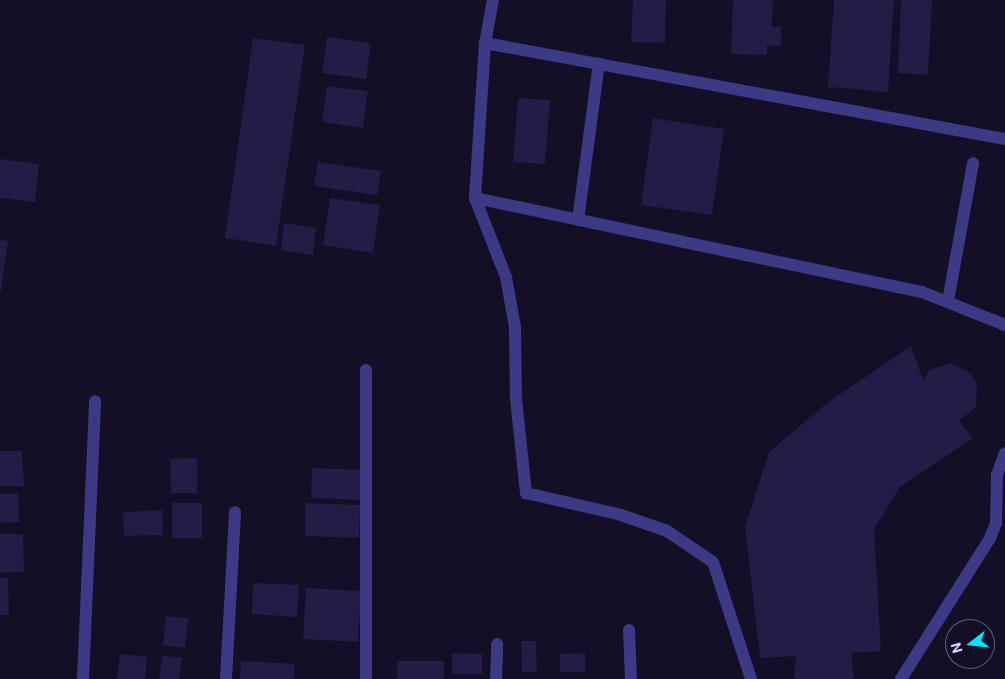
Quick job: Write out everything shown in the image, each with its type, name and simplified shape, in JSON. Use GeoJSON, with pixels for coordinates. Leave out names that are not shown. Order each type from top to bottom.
{"type":"FeatureCollection","features":[{"type":"Feature","properties":{"kind":"street"},"geometry":{"type":"LineString","coordinates":[[493,0],[485,43],[475,198],[506,277],[512,310],[526,493],[618,514],[667,531],[713,562],[751,679]]}},
{"type":"Feature","properties":{"kind":"street"},"geometry":{"type":"LineString","coordinates":[[485,43],[1005,139]]}},
{"type":"Feature","properties":{"kind":"street"},"geometry":{"type":"LineString","coordinates":[[578,220],[599,63]]}},
{"type":"Feature","properties":{"kind":"street"},"geometry":{"type":"LineString","coordinates":[[948,301],[973,162]]}},
{"type":"Feature","properties":{"kind":"street"},"geometry":{"type":"LineString","coordinates":[[475,198],[948,301],[1005,325]]}},
{"type":"Feature","properties":{"kind":"street"},"geometry":{"type":"LineString","coordinates":[[366,370],[366,679]]}},
{"type":"Feature","properties":{"kind":"street"},"geometry":{"type":"LineString","coordinates":[[83,679],[95,401]]}},
{"type":"Feature","properties":{"kind":"street"},"geometry":{"type":"LineString","coordinates":[[901,679],[990,538],[996,524],[997,474],[1005,453]]}},
{"type":"Feature","properties":{"kind":"street"},"geometry":{"type":"LineString","coordinates":[[226,679],[234,512]]}},
{"type":"Feature","properties":{"kind":"street"},"geometry":{"type":"LineString","coordinates":[[629,630],[631,679]]}},
{"type":"Feature","properties":{"kind":"street"},"geometry":{"type":"LineString","coordinates":[[496,679],[497,644]]}},
{"type":"Feature","properties":{"kind":"building"},"geometry":{"type":"Polygon","coordinates":[[[633,0],[666,0],[665,43],[631,42],[633,0]]]}},
{"type":"Feature","properties":{"kind":"building"},"geometry":{"type":"Polygon","coordinates":[[[733,0],[773,0],[772,27],[781,27],[781,46],[767,45],[767,55],[731,54],[733,0]]]}},
{"type":"Feature","properties":{"kind":"building"},"geometry":{"type":"Polygon","coordinates":[[[834,0],[894,0],[888,92],[828,87],[834,0]]]}},
{"type":"Feature","properties":{"kind":"building"},"geometry":{"type":"Polygon","coordinates":[[[901,0],[932,0],[928,75],[898,73],[901,0]]]}},
{"type":"Feature","properties":{"kind":"building"},"geometry":{"type":"Polygon","coordinates":[[[327,37],[371,43],[366,79],[322,73],[327,37]]]}},
{"type":"Feature","properties":{"kind":"building"},"geometry":{"type":"Polygon","coordinates":[[[253,38],[305,45],[276,246],[225,238],[253,38]]]}},
{"type":"Feature","properties":{"kind":"building"},"geometry":{"type":"Polygon","coordinates":[[[327,86],[368,91],[363,128],[322,122],[327,86]]]}},
{"type":"Feature","properties":{"kind":"building"},"geometry":{"type":"Polygon","coordinates":[[[518,98],[550,100],[545,164],[513,162],[518,98]]]}},
{"type":"Feature","properties":{"kind":"building"},"geometry":{"type":"Polygon","coordinates":[[[653,118],[724,129],[712,215],[641,205],[653,118]]]}},
{"type":"Feature","properties":{"kind":"building"},"geometry":{"type":"Polygon","coordinates":[[[0,159],[39,164],[35,202],[0,198],[0,159]]]}},
{"type":"Feature","properties":{"kind":"building"},"geometry":{"type":"Polygon","coordinates":[[[318,162],[381,171],[377,195],[314,186],[318,162]]]}},
{"type":"Feature","properties":{"kind":"building"},"geometry":{"type":"Polygon","coordinates":[[[330,198],[380,205],[373,253],[323,245],[330,198]]]}},
{"type":"Feature","properties":{"kind":"building"},"geometry":{"type":"Polygon","coordinates":[[[284,223],[316,228],[313,255],[281,250],[284,223]]]}},
{"type":"Feature","properties":{"kind":"building"},"geometry":{"type":"Polygon","coordinates":[[[0,240],[8,241],[1,291],[0,291],[0,240]]]}},
{"type":"Feature","properties":{"kind":"building"},"geometry":{"type":"Polygon","coordinates":[[[911,346],[923,380],[930,370],[951,363],[971,374],[977,384],[976,407],[959,421],[973,438],[900,487],[874,529],[881,651],[851,653],[854,679],[794,679],[796,656],[760,658],[745,527],[769,452],[826,404],[911,346]]]}},
{"type":"Feature","properties":{"kind":"building"},"geometry":{"type":"Polygon","coordinates":[[[0,451],[22,451],[24,486],[0,486],[0,451]]]}},
{"type":"Feature","properties":{"kind":"building"},"geometry":{"type":"Polygon","coordinates":[[[197,458],[197,493],[171,493],[170,459],[197,458]]]}},
{"type":"Feature","properties":{"kind":"building"},"geometry":{"type":"Polygon","coordinates":[[[312,468],[364,470],[363,500],[311,498],[312,468]]]}},
{"type":"Feature","properties":{"kind":"building"},"geometry":{"type":"Polygon","coordinates":[[[0,494],[18,494],[19,522],[0,523],[0,494]]]}},
{"type":"Feature","properties":{"kind":"building"},"geometry":{"type":"Polygon","coordinates":[[[172,503],[202,503],[202,538],[172,538],[172,503]]]}},
{"type":"Feature","properties":{"kind":"building"},"geometry":{"type":"Polygon","coordinates":[[[305,503],[360,505],[359,538],[305,536],[305,503]]]}},
{"type":"Feature","properties":{"kind":"building"},"geometry":{"type":"Polygon","coordinates":[[[162,510],[163,535],[124,536],[123,512],[162,510]]]}},
{"type":"Feature","properties":{"kind":"building"},"geometry":{"type":"Polygon","coordinates":[[[0,534],[23,534],[24,572],[0,573],[0,534]]]}},
{"type":"Feature","properties":{"kind":"building"},"geometry":{"type":"Polygon","coordinates":[[[0,578],[8,578],[9,615],[0,615],[0,578]]]}},
{"type":"Feature","properties":{"kind":"building"},"geometry":{"type":"Polygon","coordinates":[[[253,583],[299,585],[297,617],[252,614],[253,583]]]}},
{"type":"Feature","properties":{"kind":"building"},"geometry":{"type":"Polygon","coordinates":[[[306,588],[361,591],[358,642],[303,639],[306,588]]]}},
{"type":"Feature","properties":{"kind":"building"},"geometry":{"type":"Polygon","coordinates":[[[166,616],[188,618],[185,648],[163,645],[166,616]]]}},
{"type":"Feature","properties":{"kind":"building"},"geometry":{"type":"Polygon","coordinates":[[[521,641],[536,641],[537,672],[522,672],[521,641]]]}},
{"type":"Feature","properties":{"kind":"building"},"geometry":{"type":"Polygon","coordinates":[[[452,653],[482,654],[482,674],[452,674],[452,653]]]}},
{"type":"Feature","properties":{"kind":"building"},"geometry":{"type":"Polygon","coordinates":[[[585,653],[585,672],[560,672],[560,654],[585,653]]]}},
{"type":"Feature","properties":{"kind":"building"},"geometry":{"type":"Polygon","coordinates":[[[120,654],[147,657],[145,679],[117,679],[120,654]]]}},
{"type":"Feature","properties":{"kind":"building"},"geometry":{"type":"Polygon","coordinates":[[[163,655],[182,658],[179,679],[159,679],[163,655]]]}},
{"type":"Feature","properties":{"kind":"building"},"geometry":{"type":"Polygon","coordinates":[[[241,661],[295,664],[294,679],[240,679],[241,661]]]}},
{"type":"Feature","properties":{"kind":"building"},"geometry":{"type":"Polygon","coordinates":[[[397,661],[444,661],[444,679],[397,679],[397,661]]]}}]}
